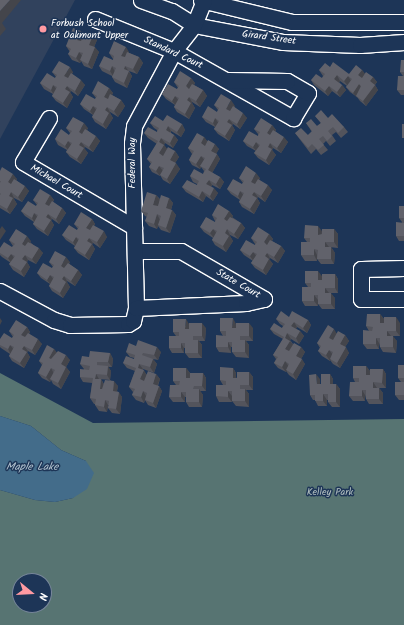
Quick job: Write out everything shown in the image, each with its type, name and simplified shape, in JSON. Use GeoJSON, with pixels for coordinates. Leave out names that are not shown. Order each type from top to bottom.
{"type":"FeatureCollection","features":[{"type":"Feature","properties":{"kind":"street","name":"Girard Street"},"geometry":{"type":"LineString","coordinates":[[141,0],[172,11],[194,25],[283,42],[360,45],[404,42]]}},
{"type":"Feature","properties":{"kind":"street","name":"Girard Street"},"geometry":{"type":"LineString","coordinates":[[203,0],[292,22],[404,22]]}},
{"type":"Feature","properties":{"kind":"street","name":"Federal Way"},"geometry":{"type":"LineString","coordinates":[[136,313],[136,252],[132,143],[134,126],[174,51],[194,25],[203,0]]}},
{"type":"Feature","properties":{"kind":"street","name":"Standard Court"},"geometry":{"type":"LineString","coordinates":[[95,19],[174,51],[228,80]]}},
{"type":"Feature","properties":{"kind":"street","name":"Michael Court"},"geometry":{"type":"LineString","coordinates":[[49,118],[23,162],[134,226]]}},
{"type":"Feature","properties":{"kind":"street","name":"State Court"},"geometry":{"type":"LineString","coordinates":[[136,252],[181,251],[264,299],[136,313]]}},
{"type":"Feature","properties":{"kind":"street"},"geometry":{"type":"LineString","coordinates":[[404,268],[361,269],[361,299],[404,299]]}},
{"type":"Feature","properties":{"kind":"street"},"geometry":{"type":"LineString","coordinates":[[0,291],[54,320],[70,325],[128,324],[136,313]]}},
{"type":"Feature","properties":{"kind":"shaded area"},"geometry":{"type":"Polygon","coordinates":[[[0,0],[75,0],[0,139],[0,0]]]}},
{"type":"Feature","properties":{"kind":"green space","name":"Kelley Park"},"geometry":{"type":"Polygon","coordinates":[[[0,373],[93,423],[404,419],[404,625],[0,625],[0,490],[35,500],[55,502],[73,498],[86,461],[61,450],[31,426],[0,416],[0,373]]]}},
{"type":"Feature","properties":{"kind":"water","name":"Maple Lake"},"geometry":{"type":"Polygon","coordinates":[[[0,416],[31,426],[61,450],[86,461],[94,473],[87,489],[73,498],[55,502],[35,500],[0,490],[0,416]]]}},
{"type":"Feature","properties":{"kind":"building"},"geometry":{"type":"Polygon","coordinates":[[[0,0],[10,0],[0,11],[0,0]]]}},
{"type":"Feature","properties":{"kind":"building"},"geometry":{"type":"Polygon","coordinates":[[[73,28],[81,31],[77,40],[81,41],[85,32],[93,35],[89,45],[95,47],[88,64],[80,60],[83,53],[79,52],[76,58],[68,54],[71,49],[66,46],[73,28]]]}},
{"type":"Feature","properties":{"kind":"building"},"geometry":{"type":"Polygon","coordinates":[[[114,41],[126,47],[121,56],[125,57],[127,52],[139,57],[133,69],[125,66],[124,69],[129,71],[124,83],[112,77],[116,68],[112,66],[110,71],[99,66],[104,56],[113,60],[114,56],[109,53],[114,41]]]}},
{"type":"Feature","properties":{"kind":"building"},"geometry":{"type":"Polygon","coordinates":[[[401,60],[404,60],[404,72],[400,72],[401,60]]]}},
{"type":"Feature","properties":{"kind":"building"},"geometry":{"type":"Polygon","coordinates":[[[59,61],[70,67],[64,76],[68,78],[71,73],[81,80],[75,91],[67,86],[65,89],[70,92],[63,103],[52,96],[57,87],[53,85],[51,90],[40,83],[47,73],[55,78],[57,75],[52,72],[59,61]]]}},
{"type":"Feature","properties":{"kind":"building"},"geometry":{"type":"Polygon","coordinates":[[[333,62],[349,74],[356,65],[362,70],[358,75],[362,78],[366,72],[373,77],[370,81],[375,85],[363,101],[356,96],[361,86],[359,84],[353,93],[346,87],[352,79],[348,76],[344,81],[337,75],[334,79],[342,85],[337,92],[329,86],[325,91],[311,80],[316,74],[322,78],[325,74],[319,70],[325,63],[330,67],[333,62]]]}},
{"type":"Feature","properties":{"kind":"building"},"geometry":{"type":"Polygon","coordinates":[[[180,71],[191,78],[186,86],[189,89],[192,84],[203,90],[196,101],[189,97],[187,100],[191,103],[185,114],[174,107],[179,98],[175,96],[172,101],[162,94],[168,84],[177,89],[179,86],[174,82],[180,71]]]}},
{"type":"Feature","properties":{"kind":"building"},"geometry":{"type":"Polygon","coordinates":[[[398,76],[404,76],[404,90],[397,90],[398,76]]]}},
{"type":"Feature","properties":{"kind":"building"},"geometry":{"type":"Polygon","coordinates":[[[98,81],[109,88],[104,97],[108,99],[110,94],[121,100],[114,111],[107,107],[105,110],[109,113],[103,124],[92,117],[97,108],[93,106],[90,111],[80,104],[86,94],[95,99],[97,96],[92,93],[98,81]]]}},
{"type":"Feature","properties":{"kind":"building"},"geometry":{"type":"Polygon","coordinates":[[[221,94],[231,100],[226,109],[230,111],[233,106],[243,113],[237,124],[229,119],[227,122],[232,125],[225,136],[214,129],[219,121],[215,118],[213,123],[202,117],[208,106],[217,112],[219,108],[214,105],[221,94]]]}},
{"type":"Feature","properties":{"kind":"building"},"geometry":{"type":"Polygon","coordinates":[[[321,110],[328,118],[332,114],[344,127],[338,133],[333,127],[328,131],[332,136],[327,141],[323,136],[319,139],[324,145],[318,150],[312,144],[308,148],[295,133],[301,128],[308,135],[312,131],[306,123],[311,119],[317,126],[321,123],[315,116],[321,110]]]}},
{"type":"Feature","properties":{"kind":"building"},"geometry":{"type":"Polygon","coordinates":[[[167,115],[182,124],[177,132],[168,126],[166,130],[174,135],[170,143],[161,138],[159,142],[164,145],[159,153],[163,156],[168,147],[175,151],[170,160],[176,163],[167,179],[160,175],[164,168],[159,166],[156,171],[149,167],[152,162],[147,159],[158,141],[144,133],[148,127],[157,132],[159,128],[150,123],[155,116],[163,121],[167,115]]]}},
{"type":"Feature","properties":{"kind":"building"},"geometry":{"type":"Polygon","coordinates":[[[73,117],[84,123],[79,132],[82,134],[85,129],[96,136],[89,147],[81,142],[79,145],[84,148],[77,159],[66,152],[72,143],[68,141],[65,146],[55,139],[61,129],[69,135],[72,131],[66,128],[73,117]]]}},
{"type":"Feature","properties":{"kind":"building"},"geometry":{"type":"Polygon","coordinates":[[[261,118],[272,125],[267,133],[270,135],[273,130],[284,137],[277,148],[270,143],[268,147],[272,149],[266,160],[254,153],[260,145],[256,142],[253,147],[243,141],[249,131],[258,136],[260,132],[254,129],[261,118]]]}},
{"type":"Feature","properties":{"kind":"building"},"geometry":{"type":"Polygon","coordinates":[[[402,124],[404,124],[404,138],[402,138],[402,124]]]}},
{"type":"Feature","properties":{"kind":"building"},"geometry":{"type":"Polygon","coordinates":[[[197,133],[204,137],[201,143],[205,146],[208,140],[215,144],[211,151],[217,154],[208,170],[220,177],[216,184],[209,180],[206,184],[214,188],[210,196],[202,191],[199,197],[182,187],[187,180],[197,185],[199,181],[190,176],[194,169],[203,174],[206,169],[200,166],[205,158],[201,156],[196,164],[189,160],[194,151],[188,148],[197,133]]]}},
{"type":"Feature","properties":{"kind":"building"},"geometry":{"type":"Polygon","coordinates":[[[246,166],[256,173],[251,182],[255,184],[258,179],[268,185],[261,196],[254,192],[252,195],[257,198],[250,209],[239,202],[244,193],[240,191],[238,196],[227,189],[233,179],[242,184],[244,181],[239,178],[246,166]]]}},
{"type":"Feature","properties":{"kind":"building"},"geometry":{"type":"Polygon","coordinates":[[[2,167],[13,174],[8,182],[11,184],[14,179],[25,186],[18,197],[11,192],[9,196],[13,198],[7,209],[0,205],[0,171],[2,167]]]}},
{"type":"Feature","properties":{"kind":"building"},"geometry":{"type":"Polygon","coordinates":[[[40,189],[50,195],[45,204],[49,206],[52,201],[62,208],[56,219],[48,214],[46,217],[51,220],[44,231],[33,224],[38,215],[34,213],[32,218],[21,211],[28,201],[36,206],[38,203],[33,200],[40,189]]]}},
{"type":"Feature","properties":{"kind":"building"},"geometry":{"type":"Polygon","coordinates":[[[147,192],[156,195],[153,205],[158,206],[161,195],[169,198],[166,208],[172,210],[166,228],[158,225],[161,216],[157,214],[154,224],[145,221],[148,213],[141,211],[147,192]]]}},
{"type":"Feature","properties":{"kind":"building"},"geometry":{"type":"Polygon","coordinates":[[[218,204],[229,211],[224,219],[227,221],[230,217],[241,223],[234,234],[227,229],[225,233],[229,236],[223,246],[212,240],[217,231],[213,229],[210,233],[200,227],[206,217],[215,222],[217,218],[212,215],[218,204]]]}},
{"type":"Feature","properties":{"kind":"building"},"geometry":{"type":"Polygon","coordinates":[[[399,206],[404,206],[404,218],[399,218],[399,206]]]}},
{"type":"Feature","properties":{"kind":"building"},"geometry":{"type":"Polygon","coordinates":[[[81,212],[92,219],[86,228],[90,230],[93,225],[104,231],[97,242],[89,238],[87,241],[92,244],[85,255],[74,248],[79,239],[76,237],[73,242],[62,235],[69,225],[77,230],[79,227],[74,224],[81,212]]]}},
{"type":"Feature","properties":{"kind":"building"},"geometry":{"type":"Polygon","coordinates":[[[396,222],[404,223],[404,236],[396,236],[396,222]]]}},
{"type":"Feature","properties":{"kind":"building"},"geometry":{"type":"Polygon","coordinates":[[[305,225],[318,226],[318,235],[322,234],[322,229],[334,229],[334,242],[325,242],[325,247],[331,247],[331,259],[317,259],[318,250],[314,249],[314,255],[301,255],[301,242],[310,242],[310,238],[304,238],[305,225]]]}},
{"type":"Feature","properties":{"kind":"building"},"geometry":{"type":"Polygon","coordinates":[[[258,227],[269,234],[264,242],[267,245],[270,240],[281,246],[274,257],[267,253],[265,256],[269,259],[263,270],[251,263],[257,254],[253,252],[250,256],[240,250],[246,240],[255,245],[257,242],[251,238],[258,227]]]}},
{"type":"Feature","properties":{"kind":"building"},"geometry":{"type":"Polygon","coordinates":[[[16,229],[27,236],[22,244],[25,246],[28,242],[39,248],[32,259],[25,255],[22,259],[27,262],[21,271],[9,264],[15,256],[11,254],[8,258],[0,253],[0,248],[4,242],[12,247],[15,244],[9,240],[16,229]]]}},
{"type":"Feature","properties":{"kind":"building"},"geometry":{"type":"Polygon","coordinates":[[[55,251],[66,257],[61,266],[64,268],[68,263],[78,270],[71,281],[64,276],[62,279],[66,282],[60,293],[49,286],[54,277],[50,275],[47,280],[37,273],[43,263],[52,268],[54,265],[49,262],[55,251]]]}},
{"type":"Feature","properties":{"kind":"building"},"geometry":{"type":"Polygon","coordinates":[[[305,271],[318,271],[318,280],[322,280],[322,274],[335,274],[335,288],[325,288],[325,293],[331,293],[331,304],[318,304],[318,295],[314,295],[314,301],[302,301],[302,287],[311,287],[311,283],[305,283],[305,271]]]}},
{"type":"Feature","properties":{"kind":"building"},"geometry":{"type":"Polygon","coordinates":[[[281,311],[289,317],[292,311],[308,320],[303,328],[294,322],[291,326],[300,331],[296,338],[287,333],[285,338],[290,341],[285,349],[289,351],[294,343],[301,347],[296,356],[302,359],[293,374],[286,370],[289,364],[285,361],[282,367],[274,363],[278,357],[273,355],[284,337],[270,329],[274,323],[282,328],[285,324],[276,319],[281,311]]]}},
{"type":"Feature","properties":{"kind":"building"},"geometry":{"type":"Polygon","coordinates":[[[367,314],[380,314],[380,323],[384,323],[384,317],[396,317],[396,331],[387,331],[387,336],[393,336],[393,347],[380,347],[380,338],[376,338],[376,344],[363,344],[363,330],[372,331],[373,327],[366,326],[367,314]]]}},
{"type":"Feature","properties":{"kind":"building"},"geometry":{"type":"Polygon","coordinates":[[[220,318],[233,318],[232,328],[236,328],[236,323],[249,323],[249,336],[240,336],[240,340],[245,340],[245,352],[232,352],[232,342],[228,342],[228,347],[216,347],[216,335],[226,336],[226,331],[220,331],[220,318]]]}},
{"type":"Feature","properties":{"kind":"building"},"geometry":{"type":"Polygon","coordinates":[[[173,319],[186,319],[185,329],[189,329],[189,323],[202,323],[202,336],[193,336],[193,340],[198,340],[198,353],[185,353],[185,343],[181,343],[181,348],[169,348],[169,336],[179,336],[179,332],[173,332],[173,319]]]}},
{"type":"Feature","properties":{"kind":"building"},"geometry":{"type":"Polygon","coordinates":[[[16,320],[27,327],[21,335],[25,337],[28,333],[38,339],[32,350],[24,346],[22,349],[27,352],[20,363],[9,356],[14,347],[10,345],[8,349],[0,345],[0,339],[4,333],[12,338],[14,335],[9,331],[16,320]]]}},
{"type":"Feature","properties":{"kind":"building"},"geometry":{"type":"Polygon","coordinates":[[[328,325],[334,329],[329,338],[333,340],[338,331],[345,335],[340,344],[346,347],[337,363],[330,359],[333,352],[329,350],[326,355],[318,351],[321,346],[317,343],[328,325]]]}},
{"type":"Feature","properties":{"kind":"building"},"geometry":{"type":"Polygon","coordinates":[[[138,340],[157,347],[154,355],[143,353],[142,355],[153,359],[150,367],[139,364],[138,368],[144,370],[140,379],[144,381],[148,371],[156,374],[153,384],[159,386],[153,403],[145,400],[147,393],[143,391],[141,397],[132,395],[135,389],[129,387],[136,368],[123,363],[126,356],[134,359],[135,355],[126,352],[129,343],[136,346],[138,340]]]}},
{"type":"Feature","properties":{"kind":"building"},"geometry":{"type":"Polygon","coordinates":[[[47,345],[54,349],[49,358],[51,359],[58,351],[66,355],[61,364],[66,367],[58,383],[50,379],[55,370],[51,368],[46,377],[38,373],[43,363],[39,361],[47,345]]]}},
{"type":"Feature","properties":{"kind":"building"},"geometry":{"type":"Polygon","coordinates":[[[90,351],[110,353],[108,362],[97,362],[97,365],[108,366],[107,375],[96,374],[95,379],[101,379],[100,389],[102,389],[105,380],[114,381],[113,391],[119,392],[116,409],[108,408],[109,401],[105,400],[104,407],[95,405],[96,399],[90,398],[93,378],[80,377],[80,369],[89,370],[90,366],[80,364],[82,356],[89,357],[90,351]]]}},
{"type":"Feature","properties":{"kind":"building"},"geometry":{"type":"Polygon","coordinates":[[[398,365],[404,365],[404,378],[398,378],[398,365]]]}},
{"type":"Feature","properties":{"kind":"building"},"geometry":{"type":"Polygon","coordinates":[[[353,366],[366,366],[366,375],[370,375],[370,369],[383,369],[382,383],[373,382],[373,388],[379,388],[379,399],[366,399],[366,390],[362,390],[362,396],[349,396],[350,382],[359,382],[359,378],[353,378],[353,366]]]}},
{"type":"Feature","properties":{"kind":"building"},"geometry":{"type":"Polygon","coordinates":[[[220,367],[233,368],[233,378],[237,378],[237,372],[249,372],[249,385],[240,385],[240,389],[245,389],[245,401],[232,401],[232,391],[228,391],[228,397],[216,396],[216,385],[226,385],[226,381],[220,380],[220,367]]]}},
{"type":"Feature","properties":{"kind":"building"},"geometry":{"type":"Polygon","coordinates":[[[173,368],[186,368],[186,378],[190,378],[190,373],[203,373],[202,386],[194,386],[193,389],[199,389],[199,402],[186,402],[186,392],[181,392],[181,397],[169,397],[170,385],[179,385],[180,381],[173,381],[173,368]]]}},
{"type":"Feature","properties":{"kind":"building"},"geometry":{"type":"Polygon","coordinates":[[[316,374],[317,384],[321,384],[321,374],[330,374],[330,384],[336,384],[336,402],[328,402],[328,394],[323,394],[323,401],[315,401],[315,395],[310,395],[309,375],[316,374]]]}},
{"type":"Feature","properties":{"kind":"building"},"geometry":{"type":"Polygon","coordinates":[[[395,382],[404,382],[404,395],[395,395],[395,382]]]}},
{"type":"Feature","properties":{"kind":"place","name":"Forbush School at Oakmont Upper"},"geometry":{"type":"Point","coordinates":[43,29]}}]}
